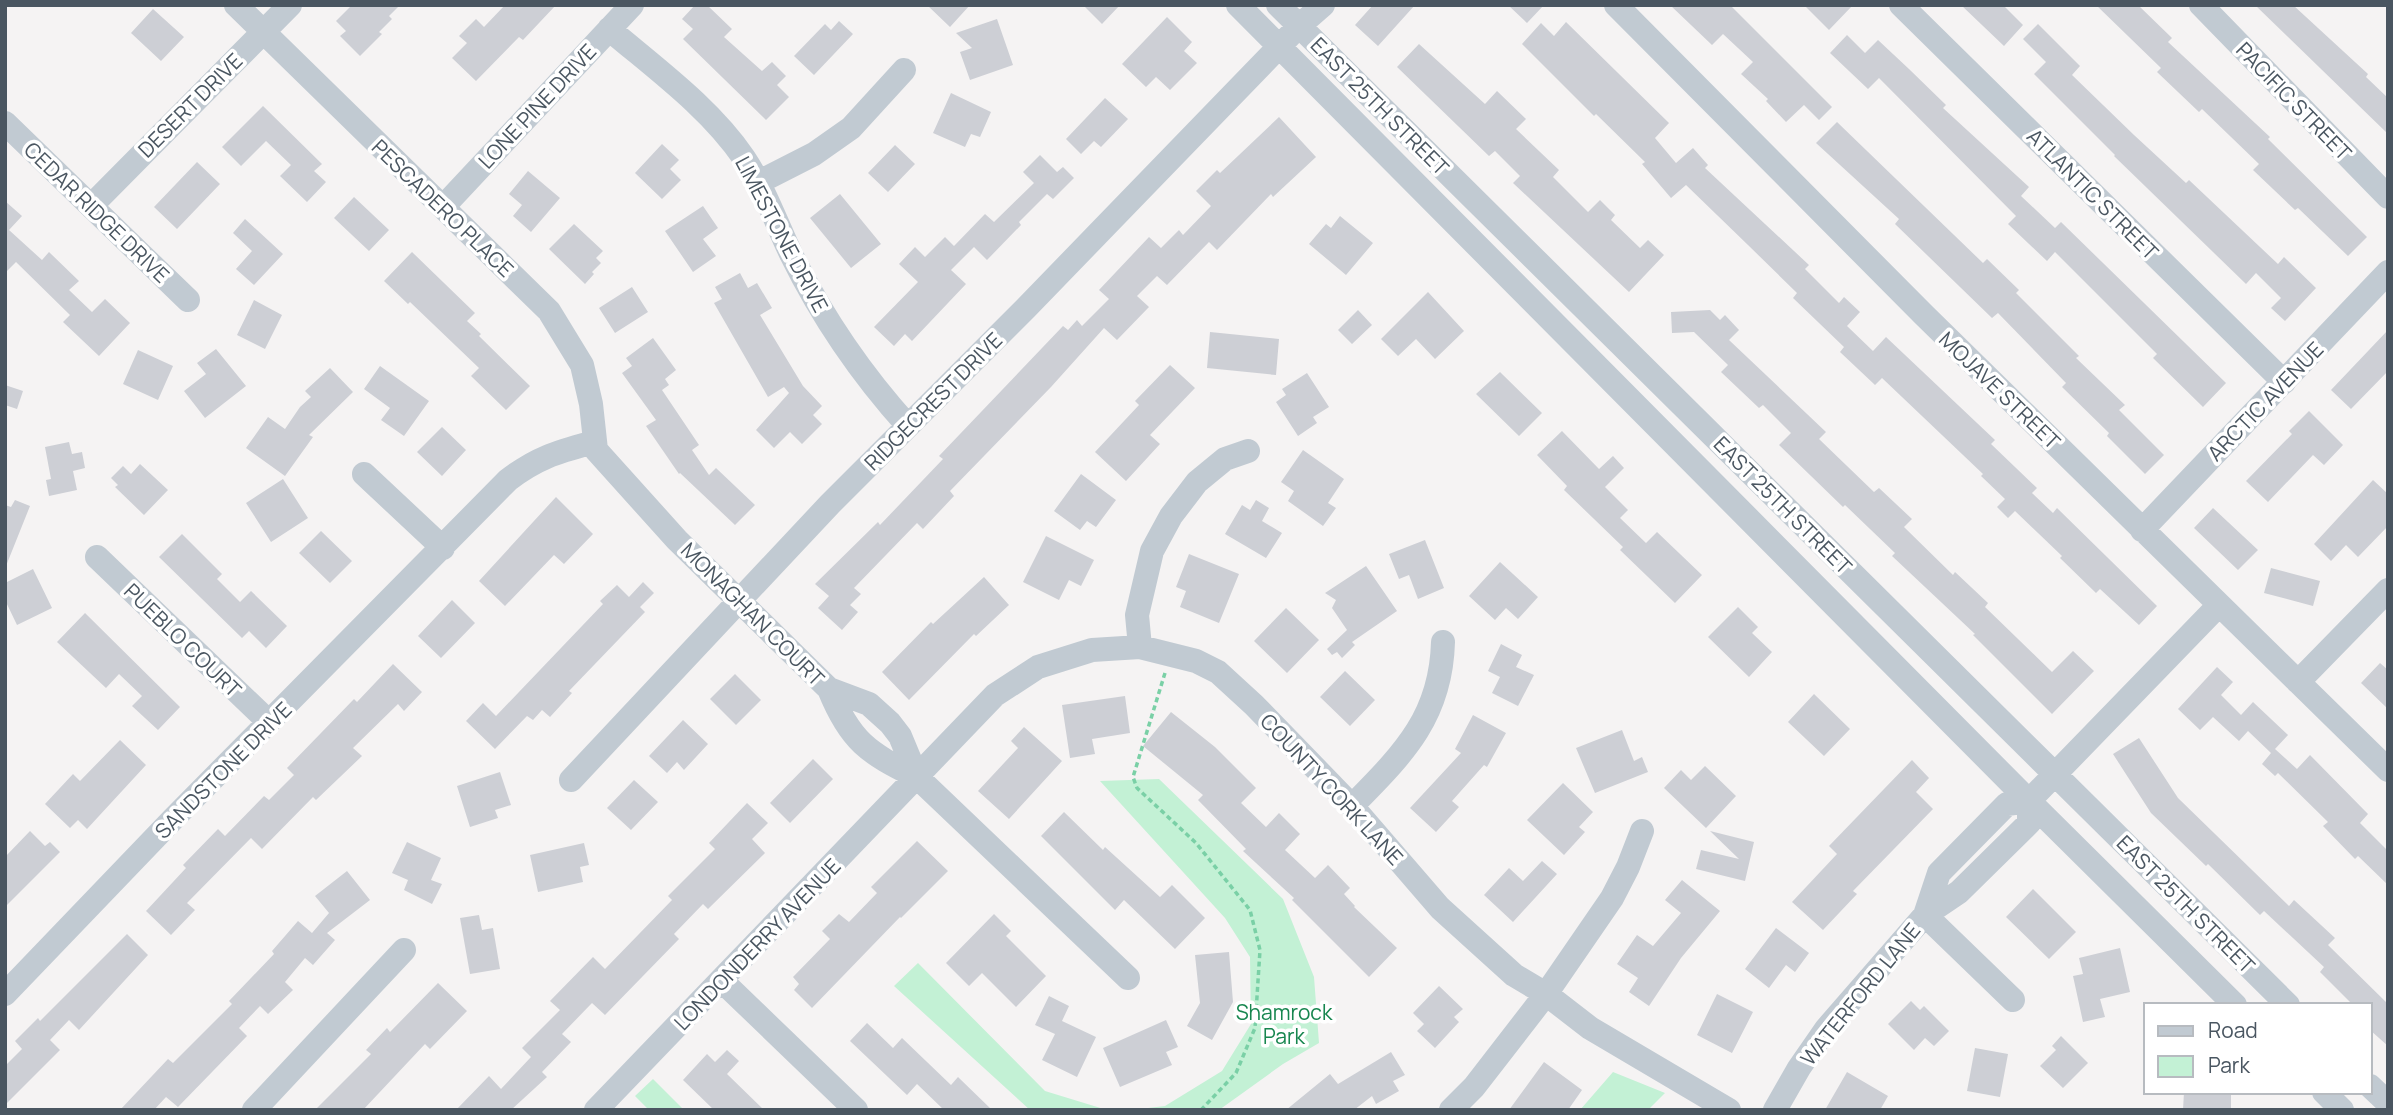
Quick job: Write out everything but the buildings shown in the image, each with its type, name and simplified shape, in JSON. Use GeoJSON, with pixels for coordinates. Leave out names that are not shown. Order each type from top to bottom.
{"type":"FeatureCollection","features":[{"type":"Feature","properties":{"kind":"street","name":"PESCADERO PLACE"},"geometry":{"type":"LineString","coordinates":[[236,5],[549,311],[568,338],[582,365],[591,404],[594,442]]}},
{"type":"Feature","properties":{"kind":"street","name":"DESERT DRIVE"},"geometry":{"type":"LineString","coordinates":[[91,206],[290,5]]}},
{"type":"Feature","properties":{"kind":"street","name":"LONE PINE DRIVE"},"geometry":{"type":"LineString","coordinates":[[443,207],[632,5]]}},
{"type":"Feature","properties":{"kind":"street","name":"EAST 25TH STREET"},"geometry":{"type":"LineString","coordinates":[[1238,5],[2233,1003]]}},
{"type":"Feature","properties":{"kind":"street","name":"EAST 25TH STREET"},"geometry":{"type":"LineString","coordinates":[[1278,5],[2286,1003]]}},
{"type":"Feature","properties":{"kind":"street","name":"RIDGECREST DRIVE"},"geometry":{"type":"LineString","coordinates":[[571,780],[830,504],[1026,308],[1279,46],[1324,5]]}},
{"type":"Feature","properties":{"kind":"street","name":"MOJAVE STREET"},"geometry":{"type":"LineString","coordinates":[[1616,5],[1924,315],[2388,770]]}},
{"type":"Feature","properties":{"kind":"street","name":"ATLANTIC STREET"},"geometry":{"type":"LineString","coordinates":[[1901,5],[2284,382]]}},
{"type":"Feature","properties":{"kind":"street","name":"PACIFIC STREET"},"geometry":{"type":"LineString","coordinates":[[2201,5],[2388,197]]}},
{"type":"Feature","properties":{"kind":"street","name":"LIMESTONE DRIVE"},"geometry":{"type":"LineString","coordinates":[[609,29],[705,113],[742,156],[759,182],[792,256],[844,346],[881,397],[908,426]]}},
{"type":"Feature","properties":{"kind":"street"},"geometry":{"type":"LineString","coordinates":[[759,182],[814,154],[851,128],[904,71]]}},
{"type":"Feature","properties":{"kind":"street","name":"CEDAR RIDGE DRIVE"},"geometry":{"type":"LineString","coordinates":[[5,123],[188,300]]}},
{"type":"Feature","properties":{"kind":"street","name":"ARCTIC AVENUE"},"geometry":{"type":"LineString","coordinates":[[2142,530],[2388,272]]}},
{"type":"Feature","properties":{"kind":"street","name":"SANDSTONE DRIVE"},"geometry":{"type":"LineString","coordinates":[[5,994],[508,480],[530,463],[594,442]]}},
{"type":"Feature","properties":{"kind":"street","name":"MONAGHAN COURT"},"geometry":{"type":"LineString","coordinates":[[594,442],[596,450],[622,481],[677,540],[829,689],[869,704],[890,723],[900,736],[917,777],[1128,978]]}},
{"type":"Feature","properties":{"kind":"street"},"geometry":{"type":"LineString","coordinates":[[1140,647],[1137,615],[1152,551],[1171,516],[1197,482],[1225,459],[1248,451]]}},
{"type":"Feature","properties":{"kind":"street"},"geometry":{"type":"LineString","coordinates":[[364,474],[443,548]]}},
{"type":"Feature","properties":{"kind":"street","name":"PUEBLO COURT"},"geometry":{"type":"LineString","coordinates":[[97,557],[269,722]]}},
{"type":"Feature","properties":{"kind":"street"},"geometry":{"type":"LineString","coordinates":[[2298,682],[2388,590]]}},
{"type":"Feature","properties":{"kind":"street","name":"WATERFORD LANE"},"geometry":{"type":"LineString","coordinates":[[1775,1110],[1798,1068],[1826,1029],[1925,915],[1939,873],[2007,804],[2029,801],[2219,605]]}},
{"type":"Feature","properties":{"kind":"street"},"geometry":{"type":"LineString","coordinates":[[1352,806],[1397,761],[1430,711],[1442,665],[1443,642]]}},
{"type":"Feature","properties":{"kind":"street","name":"COUNTY CORK LANE"},"geometry":{"type":"LineString","coordinates":[[917,777],[995,695],[1038,667],[1092,650],[1140,647],[1196,661],[1218,672],[1254,705],[1352,806],[1440,908],[1514,975],[1546,994],[1590,1028],[1729,1110]]}},
{"type":"Feature","properties":{"kind":"street"},"geometry":{"type":"LineString","coordinates":[[829,689],[840,717],[855,736],[880,759],[917,777]]}},
{"type":"Feature","properties":{"kind":"street","name":"LONDONDERRY AVENUE"},"geometry":{"type":"LineString","coordinates":[[596,1110],[917,777]]}},
{"type":"Feature","properties":{"kind":"street"},"geometry":{"type":"LineString","coordinates":[[1451,1110],[1474,1087],[1546,994],[1612,898],[1642,831]]}},
{"type":"Feature","properties":{"kind":"street"},"geometry":{"type":"LineString","coordinates":[[1925,915],[2013,1000]]}},
{"type":"Feature","properties":{"kind":"street"},"geometry":{"type":"LineString","coordinates":[[259,1108],[404,950]]}},
{"type":"Feature","properties":{"kind":"street"},"geometry":{"type":"LineString","coordinates":[[722,981],[856,1110]]}},
{"type":"Feature","properties":{"kind":"street"},"geometry":{"type":"LineString","coordinates":[[2372,1088],[2388,1103]]}},
{"type":"Feature","properties":{"kind":"street"},"geometry":{"type":"LineString","coordinates":[[2326,1094],[2342,1110]]}},
{"type":"Feature","properties":{"kind":"path"},"geometry":{"type":"LineString","coordinates":[[1171,655],[1133,777],[1137,788],[1196,843],[1250,911],[1259,950],[1255,1028],[1236,1073],[1201,1110]]}},
{"type":"Feature","properties":{"kind":"green space","name":"Shamrock Park"},"geometry":{"type":"Polygon","coordinates":[[[1159,779],[1283,899],[1314,977],[1319,1043],[1283,1064],[1219,1110],[1131,1110],[1165,1106],[1222,1071],[1251,1024],[1250,957],[1225,918],[1100,781],[1159,779]]]}},
{"type":"Feature","properties":{"kind":"green space"},"geometry":{"type":"Polygon","coordinates":[[[918,963],[1045,1091],[1107,1110],[1030,1110],[894,986],[918,963]]]}},
{"type":"Feature","properties":{"kind":"green space"},"geometry":{"type":"Polygon","coordinates":[[[1613,1072],[1665,1093],[1648,1110],[1580,1110],[1613,1072]]]}},
{"type":"Feature","properties":{"kind":"green space"},"geometry":{"type":"Polygon","coordinates":[[[653,1079],[684,1110],[649,1110],[635,1096],[653,1079]]]}}]}
